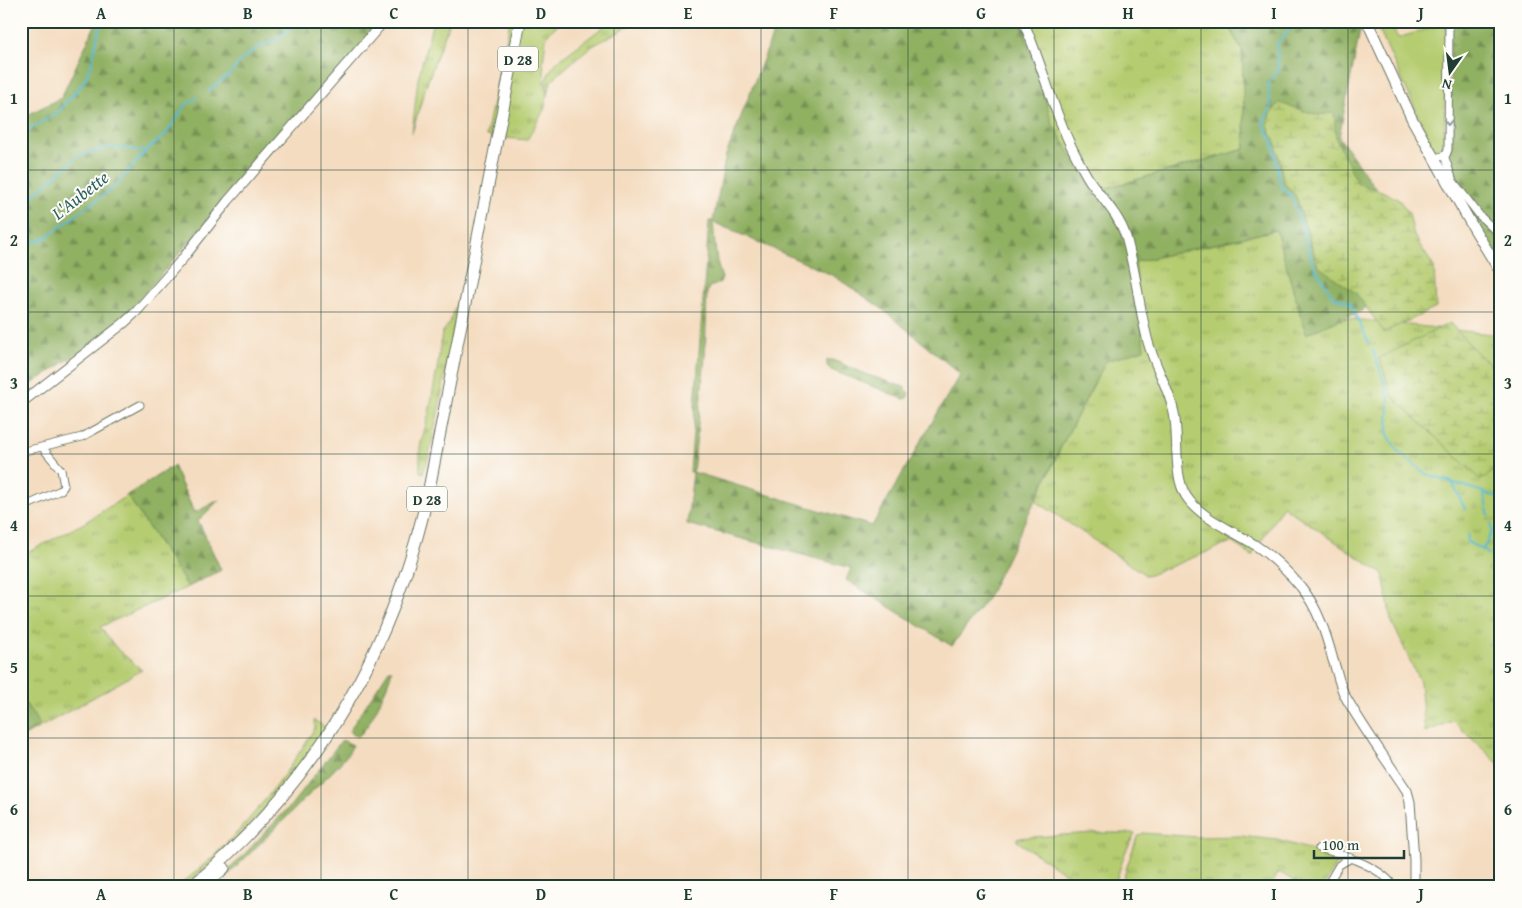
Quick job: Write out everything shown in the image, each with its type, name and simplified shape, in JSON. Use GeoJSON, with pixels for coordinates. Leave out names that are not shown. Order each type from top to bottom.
{"type":"FeatureCollection","features":[{"type":"Feature","properties":{"kind":"main road","name":"D 28"},"geometry":{"type":"LineString","coordinates":[[191,887],[223,859],[257,825],[314,756],[340,716],[363,675],[401,591],[418,535],[429,489],[520,21]]}},
{"type":"Feature","properties":{"kind":"main road","name":"D 28"},"geometry":{"type":"LineString","coordinates":[[203,887],[266,826],[317,762],[364,686],[401,607],[418,558],[436,486],[525,21]]}},
{"type":"Feature","properties":{"kind":"main road"},"geometry":{"type":"LineString","coordinates":[[1367,21],[1412,119],[1439,157],[1501,273]]}},
{"type":"Feature","properties":{"kind":"street"},"geometry":{"type":"LineString","coordinates":[[21,403],[129,319],[384,21]]}},
{"type":"Feature","properties":{"kind":"street"},"geometry":{"type":"LineString","coordinates":[[1023,21],[1039,60],[1051,99],[1072,149],[1090,181],[1114,212],[1125,234],[1147,340],[1154,362],[1169,395],[1174,415],[1180,482],[1186,497],[1218,523],[1271,557],[1302,589],[1315,608],[1327,638],[1343,692],[1407,791],[1410,802],[1414,887]]}},
{"type":"Feature","properties":{"kind":"street"},"geometry":{"type":"LineString","coordinates":[[1439,157],[1446,155],[1448,150],[1449,21]]}},
{"type":"Feature","properties":{"kind":"street"},"geometry":{"type":"LineString","coordinates":[[1454,188],[1501,236]]}},
{"type":"Feature","properties":{"kind":"street"},"geometry":{"type":"LineString","coordinates":[[21,452],[82,437],[140,406]]}},
{"type":"Feature","properties":{"kind":"street"},"geometry":{"type":"LineString","coordinates":[[21,508],[61,490],[64,486],[61,470],[42,447]]}},
{"type":"Feature","properties":{"kind":"street"},"geometry":{"type":"LineString","coordinates":[[1319,848],[1351,858],[1386,876],[1391,882],[1390,887]]}},
{"type":"Feature","properties":{"kind":"street"},"geometry":{"type":"LineString","coordinates":[[1326,887],[1339,865],[1351,858]]}},
{"type":"Feature","properties":{"kind":"green space"},"geometry":{"type":"Polygon","coordinates":[[[97,21],[384,21],[121,320],[101,338],[21,391],[21,118],[61,98],[97,21]]]}},
{"type":"Feature","properties":{"kind":"green space"},"geometry":{"type":"Polygon","coordinates":[[[433,21],[450,21],[426,86],[412,133],[418,79],[433,21]]]}},
{"type":"Feature","properties":{"kind":"green space"},"geometry":{"type":"Polygon","coordinates":[[[510,21],[563,21],[549,32],[546,39],[543,63],[547,98],[544,110],[527,140],[486,136],[510,21]]]}},
{"type":"Feature","properties":{"kind":"green space"},"geometry":{"type":"Polygon","coordinates":[[[611,21],[637,21],[589,48],[578,57],[551,81],[548,96],[548,77],[554,65],[611,21]]]}},
{"type":"Feature","properties":{"kind":"green space"},"geometry":{"type":"Polygon","coordinates":[[[778,21],[1021,21],[1052,123],[1093,192],[1245,149],[1242,50],[1225,21],[1358,21],[1361,26],[1339,137],[1427,261],[1361,311],[1306,334],[1276,230],[1135,262],[1144,349],[1106,361],[1063,443],[988,597],[952,646],[846,580],[851,568],[687,524],[693,472],[690,472],[709,221],[713,221],[726,155],[778,21]],[[713,222],[717,258],[722,278],[719,283],[709,287],[707,292],[705,358],[693,472],[872,526],[960,374],[881,308],[834,276],[713,222]]]}},
{"type":"Feature","properties":{"kind":"green space"},"geometry":{"type":"Polygon","coordinates":[[[1021,21],[1225,21],[1242,50],[1245,149],[1093,192],[1052,123],[1021,21]]]}},
{"type":"Feature","properties":{"kind":"green space"},"geometry":{"type":"Polygon","coordinates":[[[1450,21],[1501,21],[1501,268],[1493,257],[1450,169],[1450,21]]]}},
{"type":"Feature","properties":{"kind":"green space"},"geometry":{"type":"Polygon","coordinates":[[[1446,23],[1444,146],[1434,149],[1379,30],[1392,27],[1398,38],[1446,23]]]}},
{"type":"Feature","properties":{"kind":"green space"},"geometry":{"type":"Polygon","coordinates":[[[1279,103],[1318,115],[1334,113],[1336,139],[1358,184],[1382,191],[1399,200],[1409,213],[1414,236],[1434,267],[1436,308],[1384,332],[1356,293],[1318,266],[1296,196],[1284,183],[1276,144],[1268,126],[1271,114],[1279,103]]]}},
{"type":"Feature","properties":{"kind":"green space"},"geometry":{"type":"Polygon","coordinates":[[[1276,230],[1306,334],[1343,318],[1501,335],[1501,766],[1453,721],[1425,732],[1420,682],[1391,620],[1383,574],[1283,506],[1252,556],[1232,542],[1147,576],[1036,501],[1063,443],[1106,361],[1135,262],[1276,230]]]}},
{"type":"Feature","properties":{"kind":"green space"},"geometry":{"type":"Polygon","coordinates":[[[460,293],[439,408],[429,456],[423,473],[420,472],[420,447],[429,413],[442,333],[450,322],[460,293]]]}},
{"type":"Feature","properties":{"kind":"green space"},"geometry":{"type":"Polygon","coordinates":[[[1450,323],[1480,356],[1501,371],[1501,465],[1481,480],[1393,397],[1379,358],[1450,323]]]}},
{"type":"Feature","properties":{"kind":"green space"},"geometry":{"type":"Polygon","coordinates":[[[827,360],[833,360],[868,375],[904,387],[909,393],[907,398],[904,399],[831,370],[827,366],[827,360]]]}},
{"type":"Feature","properties":{"kind":"green space"},"geometry":{"type":"Polygon","coordinates":[[[173,466],[221,570],[100,627],[118,650],[142,670],[21,738],[21,556],[84,523],[173,466]]]}},
{"type":"Feature","properties":{"kind":"green space"},"geometry":{"type":"Polygon","coordinates":[[[173,466],[194,513],[219,500],[198,521],[221,570],[188,587],[127,495],[173,466]]]}},
{"type":"Feature","properties":{"kind":"green space"},"geometry":{"type":"Polygon","coordinates":[[[389,670],[392,670],[378,706],[367,725],[357,737],[349,731],[389,670]]]}},
{"type":"Feature","properties":{"kind":"green space"},"geometry":{"type":"Polygon","coordinates":[[[21,699],[40,725],[24,735],[21,731],[21,699]]]}},
{"type":"Feature","properties":{"kind":"green space"},"geometry":{"type":"Polygon","coordinates":[[[314,720],[328,729],[274,800],[210,864],[183,887],[177,887],[235,835],[269,795],[315,728],[314,720]]]}},
{"type":"Feature","properties":{"kind":"green space"},"geometry":{"type":"Polygon","coordinates":[[[342,740],[353,745],[335,769],[216,887],[210,887],[238,861],[292,804],[342,740]]]}},
{"type":"Feature","properties":{"kind":"green space"},"geometry":{"type":"Polygon","coordinates":[[[1094,833],[1135,833],[1125,853],[1114,887],[1085,887],[1017,841],[1017,838],[1094,833]]]}},
{"type":"Feature","properties":{"kind":"green space"},"geometry":{"type":"Polygon","coordinates":[[[1143,833],[1197,837],[1240,836],[1277,840],[1326,854],[1330,849],[1337,847],[1336,863],[1324,887],[1304,887],[1279,872],[1270,887],[1120,887],[1137,837],[1143,833]]]}},
{"type":"Feature","properties":{"kind":"waterway","name":"L'Aubette"},"geometry":{"type":"LineString","coordinates":[[21,134],[57,113],[83,83],[91,66],[101,21]]}},
{"type":"Feature","properties":{"kind":"waterway","name":"L'Aubette"},"geometry":{"type":"LineString","coordinates":[[208,91],[230,74],[240,61],[257,48],[279,38],[297,21]]}},
{"type":"Feature","properties":{"kind":"waterway"},"geometry":{"type":"LineString","coordinates":[[1292,21],[1292,27],[1277,43],[1278,70],[1268,85],[1271,108],[1263,122],[1273,142],[1280,185],[1292,197],[1314,266],[1333,297],[1349,302],[1369,343]]}},
{"type":"Feature","properties":{"kind":"waterway","name":"L'Aubette"},"geometry":{"type":"LineString","coordinates":[[21,246],[44,239],[113,188],[146,151],[167,133],[185,105],[197,98]]}},
{"type":"Feature","properties":{"kind":"waterway","name":"L'Aubette"},"geometry":{"type":"LineString","coordinates":[[21,206],[78,156],[110,147],[146,151]]}},
{"type":"Feature","properties":{"kind":"waterway"},"geometry":{"type":"LineString","coordinates":[[1373,350],[1389,397],[1388,435],[1398,451],[1426,474],[1483,492],[1489,516]]}},
{"type":"Feature","properties":{"kind":"waterway"},"geometry":{"type":"LineString","coordinates":[[1452,482],[1465,509]]}},
{"type":"Feature","properties":{"kind":"waterway"},"geometry":{"type":"LineString","coordinates":[[1484,493],[1501,498]]}},
{"type":"Feature","properties":{"kind":"waterway"},"geometry":{"type":"LineString","coordinates":[[1491,523],[1492,531],[1483,550],[1490,555],[1501,569]]}},
{"type":"Feature","properties":{"kind":"waterway"},"geometry":{"type":"LineString","coordinates":[[1468,534],[1467,542],[1483,550]]}}]}
